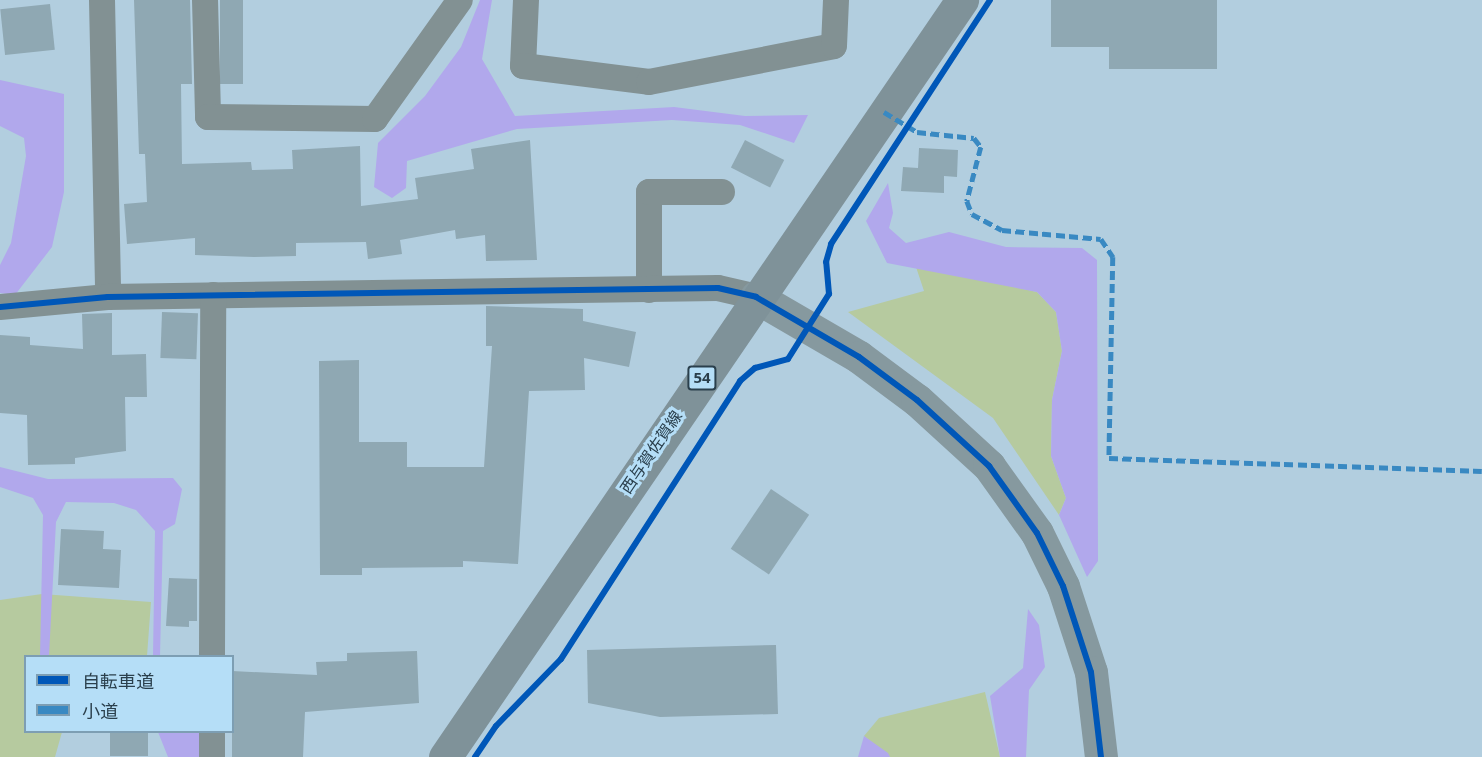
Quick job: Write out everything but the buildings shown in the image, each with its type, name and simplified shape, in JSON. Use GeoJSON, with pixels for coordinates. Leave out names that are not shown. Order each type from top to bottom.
{"type":"FeatureCollection","features":[{"type":"Feature","properties":{"kind":"main road","name":"西与賀佐賀線"},"geometry":{"type":"LineString","coordinates":[[445,757],[756,297],[962,0]]}},
{"type":"Feature","properties":{"kind":"street"},"geometry":{"type":"LineString","coordinates":[[102,0],[108,297]]}},
{"type":"Feature","properties":{"kind":"street"},"geometry":{"type":"LineString","coordinates":[[205,0],[208,117],[375,119],[460,0]]}},
{"type":"Feature","properties":{"kind":"street"},"geometry":{"type":"LineString","coordinates":[[526,0],[523,66],[650,82],[834,46],[836,0]]}},
{"type":"Feature","properties":{"kind":"street"},"geometry":{"type":"LineString","coordinates":[[650,290],[649,192],[722,192]]}},
{"type":"Feature","properties":{"kind":"street"},"geometry":{"type":"LineString","coordinates":[[0,307],[108,297],[718,288],[756,297],[859,357],[917,400],[989,466],[1037,533],[1063,585],[1090,672],[1101,757]]}},
{"type":"Feature","properties":{"kind":"street"},"geometry":{"type":"LineString","coordinates":[[212,655],[213,295]]}},
{"type":"Feature","properties":{"kind":"street"},"geometry":{"type":"LineString","coordinates":[[212,733],[212,757]]}},
{"type":"Feature","properties":{"kind":"green space"},"geometry":{"type":"Polygon","coordinates":[[[915,264],[1037,292],[1056,312],[1062,351],[1052,400],[1051,456],[1066,498],[1059,515],[993,418],[848,312],[924,291],[915,264]]]}},
{"type":"Feature","properties":{"kind":"green space"},"geometry":{"type":"Polygon","coordinates":[[[42,594],[151,602],[147,655],[24,655],[24,733],[62,733],[55,757],[0,757],[0,600],[42,594]]]}},
{"type":"Feature","properties":{"kind":"green space"},"geometry":{"type":"Polygon","coordinates":[[[985,692],[1000,757],[890,757],[864,736],[879,718],[985,692]]]}},
{"type":"Feature","properties":{"kind":"shaded area"},"geometry":{"type":"Polygon","coordinates":[[[480,0],[492,0],[482,59],[515,116],[674,107],[745,116],[808,115],[794,143],[740,125],[672,120],[517,129],[407,161],[406,188],[392,198],[374,187],[378,143],[425,96],[461,47],[480,0]]]}},
{"type":"Feature","properties":{"kind":"shaded area"},"geometry":{"type":"Polygon","coordinates":[[[0,80],[64,94],[64,192],[52,247],[15,295],[0,293],[0,265],[11,243],[26,156],[24,138],[0,126],[0,80]]]}},
{"type":"Feature","properties":{"kind":"shaded area"},"geometry":{"type":"Polygon","coordinates":[[[888,183],[893,213],[889,228],[906,243],[949,232],[1006,247],[1082,248],[1097,260],[1098,561],[1087,577],[1059,515],[1066,498],[1051,456],[1052,400],[1062,351],[1056,312],[1037,292],[887,263],[866,221],[888,183]]]}},
{"type":"Feature","properties":{"kind":"shaded area"},"geometry":{"type":"Polygon","coordinates":[[[0,467],[48,479],[173,478],[182,489],[175,524],[163,531],[160,655],[153,655],[155,531],[136,510],[114,503],[66,502],[56,522],[49,655],[40,655],[43,515],[33,498],[0,487],[0,467]]]}},
{"type":"Feature","properties":{"kind":"shaded area"},"geometry":{"type":"Polygon","coordinates":[[[1028,609],[1039,625],[1045,667],[1029,690],[1026,757],[1000,757],[990,696],[1023,668],[1028,609]]]}},
{"type":"Feature","properties":{"kind":"shaded area"},"geometry":{"type":"Polygon","coordinates":[[[158,733],[199,733],[200,757],[168,757],[158,733]]]}},
{"type":"Feature","properties":{"kind":"shaded area"},"geometry":{"type":"Polygon","coordinates":[[[864,736],[888,753],[890,757],[858,757],[864,736]]]}},
{"type":"Feature","properties":{"kind":"marked path"},"geometry":{"type":"LineString","coordinates":[[884,112],[917,132],[974,138],[981,147],[967,201],[972,214],[1002,230],[1101,239],[1113,257],[1109,458],[1482,471]]}},
{"type":"Feature","properties":{"kind":"cycle path"},"geometry":{"type":"LineString","coordinates":[[475,757],[496,726],[561,659],[740,381],[755,368],[788,359],[829,294],[826,262],[831,244],[990,0]]}},
{"type":"Feature","properties":{"kind":"cycle path"},"geometry":{"type":"LineString","coordinates":[[0,307],[108,297],[718,288],[756,297],[859,357],[917,400],[989,466],[1037,533],[1063,586],[1091,672],[1101,757]]}}]}
